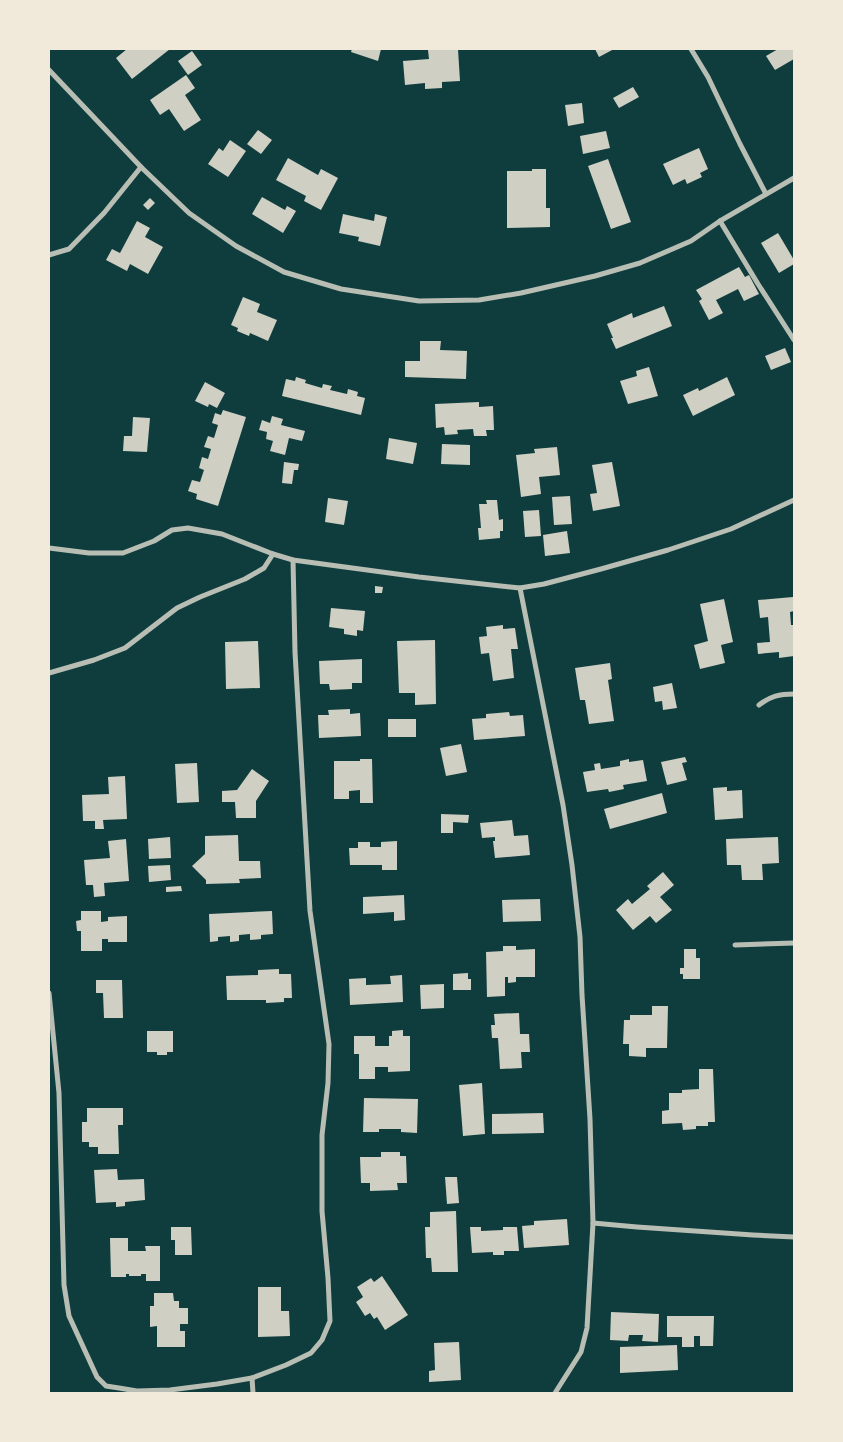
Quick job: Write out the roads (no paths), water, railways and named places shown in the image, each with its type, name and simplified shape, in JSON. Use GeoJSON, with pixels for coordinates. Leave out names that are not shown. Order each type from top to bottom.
{"type":"FeatureCollection","features":[{"type":"Feature","properties":{"kind":"street"},"geometry":{"type":"LineString","coordinates":[[691,49],[708,77],[766,194]]}},
{"type":"Feature","properties":{"kind":"street"},"geometry":{"type":"LineString","coordinates":[[49,70],[141,167],[189,213],[236,246],[284,272],[341,289],[419,301],[479,300],[521,293],[595,276],[640,263],[691,241],[720,221],[794,178]]}},
{"type":"Feature","properties":{"kind":"street"},"geometry":{"type":"LineString","coordinates":[[49,255],[69,249],[104,213],[141,167]]}},
{"type":"Feature","properties":{"kind":"street"},"geometry":{"type":"LineString","coordinates":[[720,221],[794,340]]}},
{"type":"Feature","properties":{"kind":"street"},"geometry":{"type":"LineString","coordinates":[[49,548],[89,553],[123,553],[154,541],[172,530],[188,528],[222,534],[293,560],[520,588],[601,570],[677,547],[731,529],[794,500]]}},
{"type":"Feature","properties":{"kind":"street"},"geometry":{"type":"LineString","coordinates":[[49,673],[94,660],[126,648],[177,608],[245,579],[264,568],[273,554]]}},
{"type":"Feature","properties":{"kind":"street"},"geometry":{"type":"LineString","coordinates":[[49,993],[59,1093],[64,1285],[69,1316],[97,1377],[106,1386],[137,1390],[170,1390],[252,1378],[311,1353],[322,1340],[330,1321],[322,1211],[322,1135],[328,1083],[328,1044],[310,912],[294,652],[293,560]]}},
{"type":"Feature","properties":{"kind":"street"},"geometry":{"type":"LineString","coordinates":[[520,588],[563,805],[572,865],[580,937],[590,1119],[593,1223],[586,1328],[581,1352],[555,1393]]}},
{"type":"Feature","properties":{"kind":"street"},"geometry":{"type":"LineString","coordinates":[[759,705],[769,698],[781,694],[794,694]]}},
{"type":"Feature","properties":{"kind":"street"},"geometry":{"type":"LineString","coordinates":[[735,945],[794,943]]}},
{"type":"Feature","properties":{"kind":"street"},"geometry":{"type":"LineString","coordinates":[[593,1223],[794,1237]]}},
{"type":"Feature","properties":{"kind":"street"},"geometry":{"type":"LineString","coordinates":[[252,1378],[253,1393]]}},
{"type":"Feature","properties":{"kind":"street"},"geometry":{"type":"LineString","coordinates":[[106,1386],[106,1393]]}}]}
